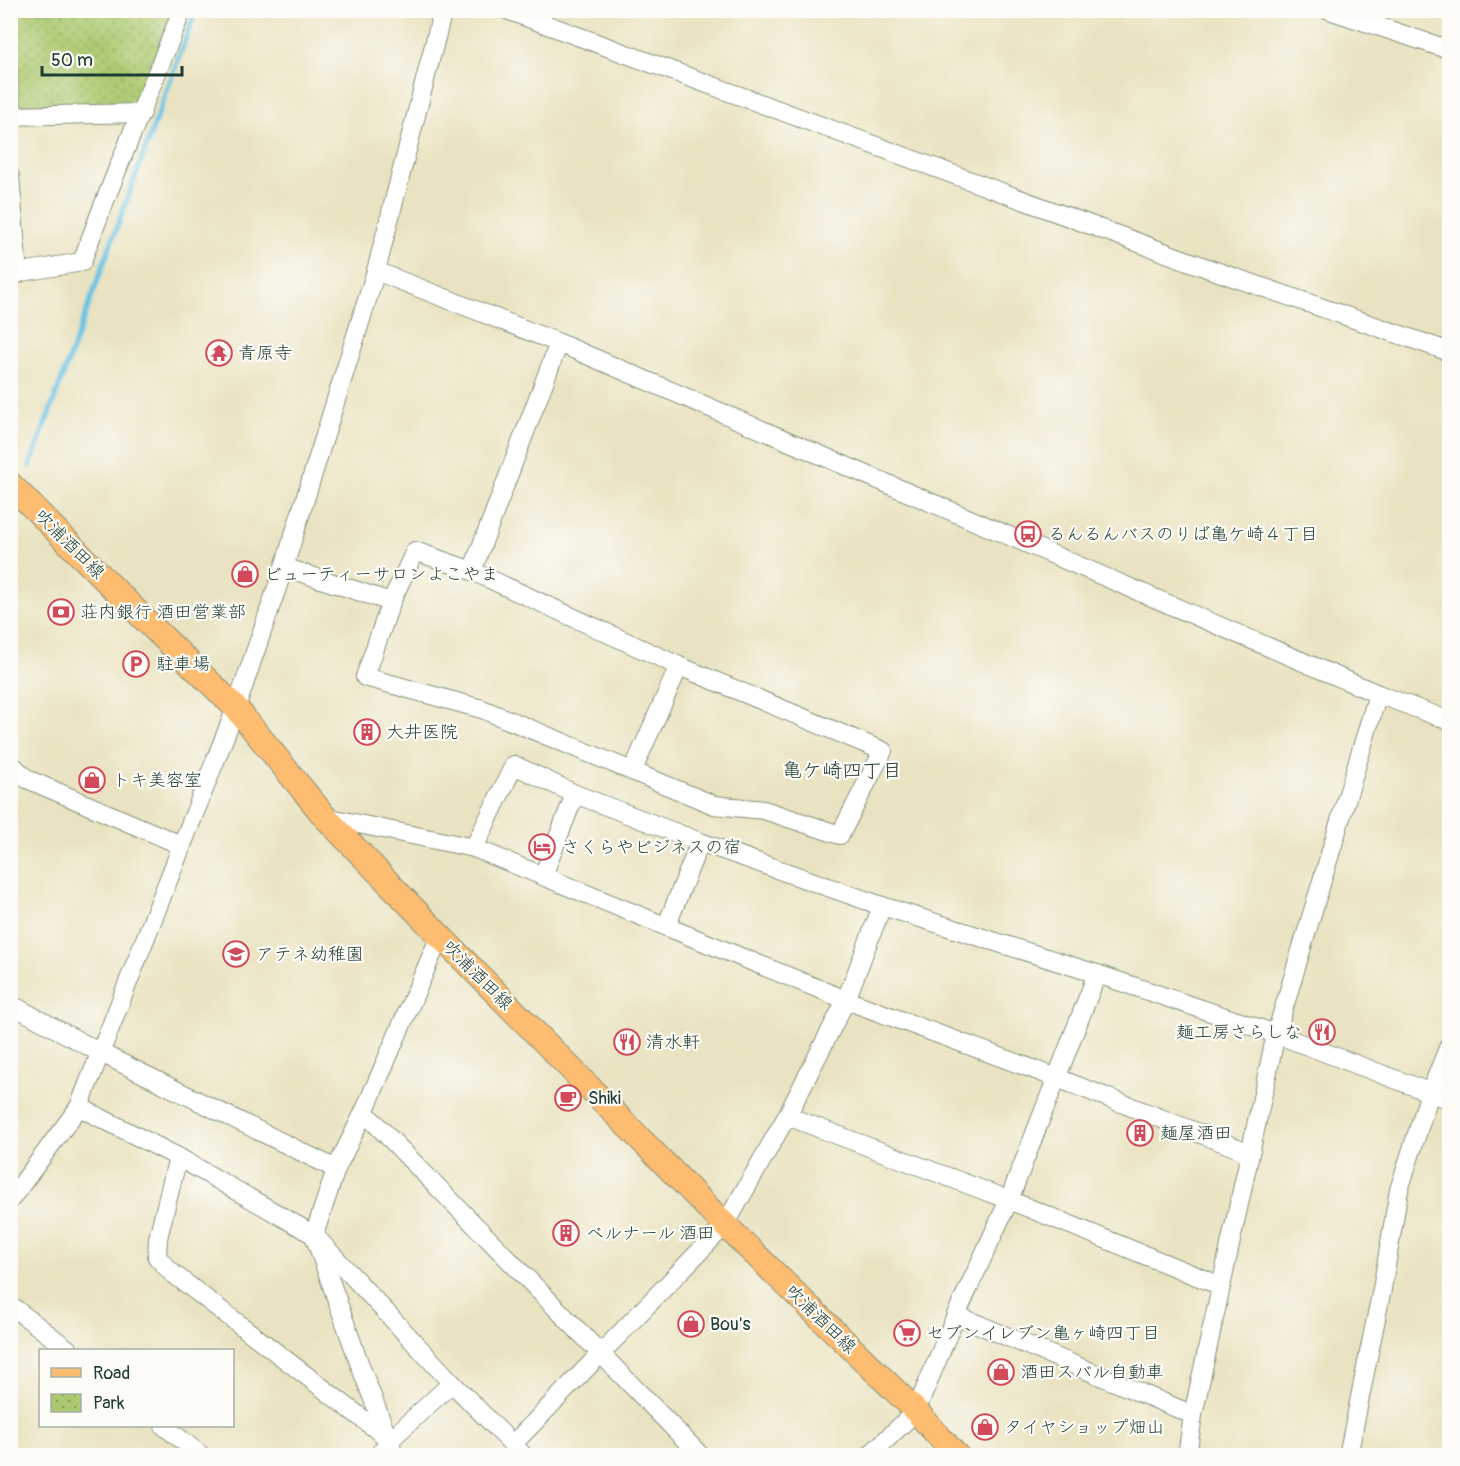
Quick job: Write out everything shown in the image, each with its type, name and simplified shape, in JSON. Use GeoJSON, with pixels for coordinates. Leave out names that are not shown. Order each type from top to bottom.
{"type":"FeatureCollection","features":[{"type":"Feature","properties":{"kind":"main road","name":"吹浦酒田線"},"geometry":{"type":"LineString","coordinates":[[12,489],[236,708],[325,817],[725,1225],[916,1411],[957,1455]]}},
{"type":"Feature","properties":{"kind":"street"},"geometry":{"type":"LineString","coordinates":[[10,176],[14,274],[82,262],[104,201],[142,113],[182,10]]}},
{"type":"Feature","properties":{"kind":"street"},"geometry":{"type":"LineString","coordinates":[[10,1200],[79,1107],[236,708],[284,567],[376,272],[443,10]]}},
{"type":"Feature","properties":{"kind":"street"},"geometry":{"type":"LineString","coordinates":[[507,10],[1207,268],[1449,352]]}},
{"type":"Feature","properties":{"kind":"street"},"geometry":{"type":"LineString","coordinates":[[1329,10],[1449,50]]}},
{"type":"Feature","properties":{"kind":"street"},"geometry":{"type":"LineString","coordinates":[[10,116],[142,113]]}},
{"type":"Feature","properties":{"kind":"street"},"geometry":{"type":"LineString","coordinates":[[376,272],[558,343],[1378,694],[1449,721]]}},
{"type":"Feature","properties":{"kind":"street"},"geometry":{"type":"LineString","coordinates":[[472,571],[558,343]]}},
{"type":"Feature","properties":{"kind":"street"},"geometry":{"type":"LineString","coordinates":[[415,551],[472,571],[679,666],[883,751],[840,835],[764,810],[714,805],[482,709],[365,677],[391,602],[415,551]]}},
{"type":"Feature","properties":{"kind":"street"},"geometry":{"type":"LineString","coordinates":[[284,567],[391,602]]}},
{"type":"Feature","properties":{"kind":"street"},"geometry":{"type":"LineString","coordinates":[[633,770],[679,666]]}},
{"type":"Feature","properties":{"kind":"street"},"geometry":{"type":"LineString","coordinates":[[1187,1455],[1193,1415],[1276,1034],[1378,694]]}},
{"type":"Feature","properties":{"kind":"street"},"geometry":{"type":"LineString","coordinates":[[10,763],[27,779],[181,845]]}},
{"type":"Feature","properties":{"kind":"street"},"geometry":{"type":"LineString","coordinates":[[474,848],[514,765],[575,794],[700,842],[882,906],[1276,1034],[1449,1100]]}},
{"type":"Feature","properties":{"kind":"street"},"geometry":{"type":"LineString","coordinates":[[543,876],[575,794]]}},
{"type":"Feature","properties":{"kind":"street"},"geometry":{"type":"LineString","coordinates":[[325,817],[474,848],[846,1000],[1250,1153]]}},
{"type":"Feature","properties":{"kind":"street"},"geometry":{"type":"LineString","coordinates":[[666,927],[700,842]]}},
{"type":"Feature","properties":{"kind":"street"},"geometry":{"type":"LineString","coordinates":[[79,1107],[178,1157],[314,1235],[452,1383],[519,1450],[601,1353],[725,1225],[787,1116],[846,1000],[882,906]]}},
{"type":"Feature","properties":{"kind":"street"},"geometry":{"type":"LineString","coordinates":[[392,1448],[314,1235],[336,1169],[364,1112],[440,936]]}},
{"type":"Feature","properties":{"kind":"street"},"geometry":{"type":"LineString","coordinates":[[869,1455],[916,1411],[956,1315],[1009,1200],[1097,974]]}},
{"type":"Feature","properties":{"kind":"street"},"geometry":{"type":"LineString","coordinates":[[10,1004],[101,1053],[336,1169]]}},
{"type":"Feature","properties":{"kind":"street"},"geometry":{"type":"LineString","coordinates":[[1348,1455],[1382,1289],[1399,1190],[1430,1093],[1449,1043]]}},
{"type":"Feature","properties":{"kind":"street"},"geometry":{"type":"LineString","coordinates":[[364,1112],[700,1455]]}},
{"type":"Feature","properties":{"kind":"street"},"geometry":{"type":"LineString","coordinates":[[787,1116],[1009,1200],[1221,1286]]}},
{"type":"Feature","properties":{"kind":"street"},"geometry":{"type":"LineString","coordinates":[[178,1157],[158,1238],[157,1257],[171,1272],[392,1448]]}},
{"type":"Feature","properties":{"kind":"street"},"geometry":{"type":"LineString","coordinates":[[10,1305],[68,1349]]}},
{"type":"Feature","properties":{"kind":"street"},"geometry":{"type":"LineString","coordinates":[[956,1315],[1193,1415]]}},
{"type":"Feature","properties":{"kind":"street"},"geometry":{"type":"LineString","coordinates":[[378,1455],[392,1448],[452,1383]]}},
{"type":"Feature","properties":{"kind":"street"},"geometry":{"type":"LineString","coordinates":[[167,1427],[202,1455]]}},
{"type":"Feature","properties":{"kind":"green space"},"geometry":{"type":"Polygon","coordinates":[[[18,11],[172,11],[138,106],[18,105],[18,11]]]}},
{"type":"Feature","properties":{"kind":"waterway"},"geometry":{"type":"LineString","coordinates":[[30,466],[196,10]]}},
{"type":"Feature","properties":{"kind":"place","name":"青原寺"},"geometry":{"type":"Point","coordinates":[219,353]}},
{"type":"Feature","properties":{"kind":"place","name":"るんるんバスのりば亀ケ崎４丁目"},"geometry":{"type":"Point","coordinates":[1028,534]}},
{"type":"Feature","properties":{"kind":"place","name":"ビューティーサロンよこやま"},"geometry":{"type":"Point","coordinates":[245,574]}},
{"type":"Feature","properties":{"kind":"place","name":"荘内銀行 酒田営業部"},"geometry":{"type":"Point","coordinates":[61,612]}},
{"type":"Feature","properties":{"kind":"place","name":"駐車場"},"geometry":{"type":"Point","coordinates":[136,664]}},
{"type":"Feature","properties":{"kind":"place","name":"大井医院"},"geometry":{"type":"Point","coordinates":[367,732]}},
{"type":"Feature","properties":{"kind":"place","name":"トキ美容室"},"geometry":{"type":"Point","coordinates":[92,780]}},
{"type":"Feature","properties":{"kind":"place","name":"さくらやビジネスの宿"},"geometry":{"type":"Point","coordinates":[542,847]}},
{"type":"Feature","properties":{"kind":"place","name":"アテネ幼稚園"},"geometry":{"type":"Point","coordinates":[236,954]}},
{"type":"Feature","properties":{"kind":"place","name":"麺工房さらしな"},"geometry":{"type":"Point","coordinates":[1322,1032]}},
{"type":"Feature","properties":{"kind":"place","name":"清水軒"},"geometry":{"type":"Point","coordinates":[627,1042]}},
{"type":"Feature","properties":{"kind":"place","name":"Shiki"},"geometry":{"type":"Point","coordinates":[568,1098]}},
{"type":"Feature","properties":{"kind":"place","name":"麺屋酒田"},"geometry":{"type":"Point","coordinates":[1140,1133]}},
{"type":"Feature","properties":{"kind":"place","name":"ベルナール 酒田"},"geometry":{"type":"Point","coordinates":[566,1233]}},
{"type":"Feature","properties":{"kind":"place","name":"Bou's"},"geometry":{"type":"Point","coordinates":[691,1324]}},
{"type":"Feature","properties":{"kind":"place","name":"セブンイレブン亀ヶ崎四丁目"},"geometry":{"type":"Point","coordinates":[907,1333]}},
{"type":"Feature","properties":{"kind":"place","name":"酒田スバル自動車"},"geometry":{"type":"Point","coordinates":[1001,1372]}},
{"type":"Feature","properties":{"kind":"place","name":"タイヤショップ畑山"},"geometry":{"type":"Point","coordinates":[985,1427]}},
{"type":"Feature","properties":{"kind":"district","name":"亀ケ崎四丁目"},"geometry":{"type":"Point","coordinates":[842,770]}}]}
